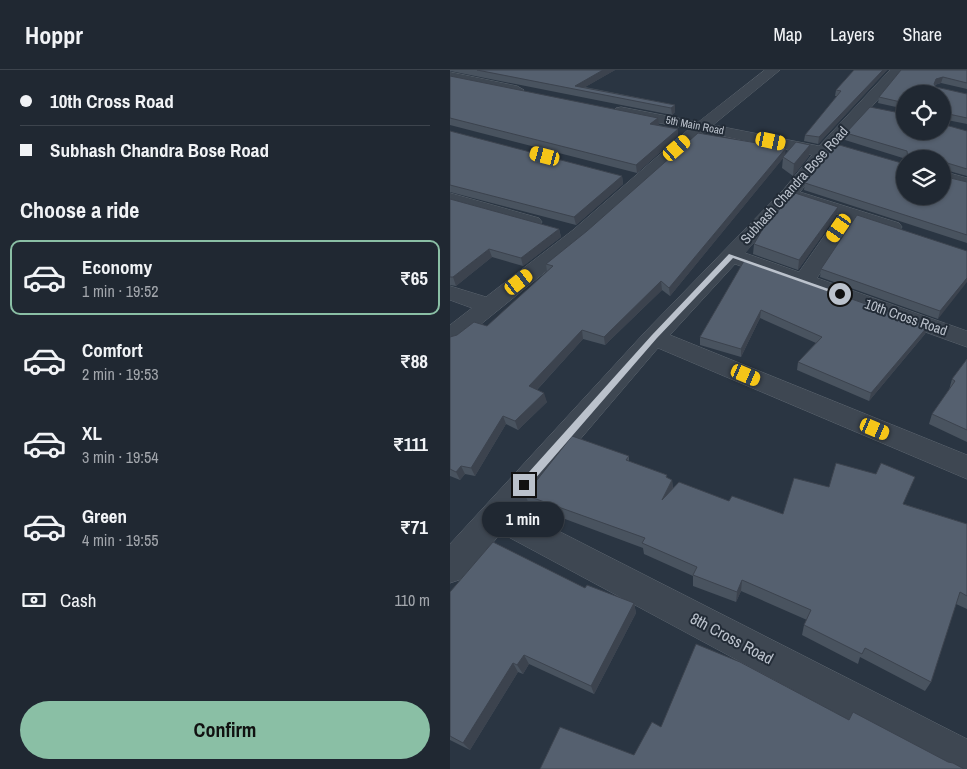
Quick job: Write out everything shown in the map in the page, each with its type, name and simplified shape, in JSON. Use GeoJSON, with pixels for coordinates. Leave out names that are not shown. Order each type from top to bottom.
{"type":"FeatureCollection","features":[{"type":"Feature","properties":{"kind":"street"},"geometry":{"type":"LineString","coordinates":[[450,88],[490,70]]}},
{"type":"Feature","properties":{"kind":"street"},"geometry":{"type":"LineString","coordinates":[[450,337],[580,234],[702,126],[772,70]]}},
{"type":"Feature","properties":{"kind":"street","name":"Subhash Chandra Bose Road"},"geometry":{"type":"LineString","coordinates":[[450,568],[654,337],[790,193],[874,108],[897,70]]}},
{"type":"Feature","properties":{"kind":"street"},"geometry":{"type":"LineString","coordinates":[[450,76],[533,94]]}},
{"type":"Feature","properties":{"kind":"street","name":"5th Main Road"},"geometry":{"type":"LineString","coordinates":[[608,108],[835,148]]}},
{"type":"Feature","properties":{"kind":"street"},"geometry":{"type":"LineString","coordinates":[[621,176],[640,181]]}},
{"type":"Feature","properties":{"kind":"street"},"geometry":{"type":"LineString","coordinates":[[951,179],[967,183]]}},
{"type":"Feature","properties":{"kind":"street"},"geometry":{"type":"LineString","coordinates":[[790,193],[913,234]]}},
{"type":"Feature","properties":{"kind":"street"},"geometry":{"type":"LineString","coordinates":[[450,198],[580,234]]}},
{"type":"Feature","properties":{"kind":"street"},"geometry":{"type":"LineString","coordinates":[[804,281],[850,213]]}},
{"type":"Feature","properties":{"kind":"street","name":"10th Cross Road"},"geometry":{"type":"LineString","coordinates":[[732,255],[967,338]]}},
{"type":"Feature","properties":{"kind":"street"},"geometry":{"type":"LineString","coordinates":[[450,293],[489,306]]}},
{"type":"Feature","properties":{"kind":"street"},"geometry":{"type":"LineString","coordinates":[[654,337],[967,467]]}},
{"type":"Feature","properties":{"kind":"street","name":"8th Cross Road"},"geometry":{"type":"LineString","coordinates":[[497,515],[967,761]]}},
{"type":"Feature","properties":{"kind":"building"},"geometry":{"type":"Polygon","coordinates":[[[477,70],[603,70],[575,86],[675,105],[671,108],[477,70]]]}},
{"type":"Feature","properties":{"kind":"building"},"geometry":{"type":"Polygon","coordinates":[[[854,70],[883,70],[819,137],[805,135],[841,91],[836,90],[854,70]]]}},
{"type":"Feature","properties":{"kind":"building"},"geometry":{"type":"Polygon","coordinates":[[[901,70],[967,70],[967,83],[943,77],[936,79],[935,85],[896,85],[896,101],[879,97],[901,70]]]}},
{"type":"Feature","properties":{"kind":"building"},"geometry":{"type":"Polygon","coordinates":[[[450,76],[658,118],[650,124],[678,129],[636,165],[450,118],[450,76]]]}},
{"type":"Feature","properties":{"kind":"building"},"geometry":{"type":"Polygon","coordinates":[[[951,90],[967,94],[967,118],[951,115],[951,90]]]}},
{"type":"Feature","properties":{"kind":"building"},"geometry":{"type":"Polygon","coordinates":[[[870,107],[896,112],[896,140],[951,140],[951,127],[967,131],[967,169],[951,164],[951,150],[904,150],[846,133],[870,107]]]}},
{"type":"Feature","properties":{"kind":"building"},"geometry":{"type":"Polygon","coordinates":[[[450,131],[622,176],[574,217],[450,185],[450,131]]]}},
{"type":"Feature","properties":{"kind":"building"},"geometry":{"type":"Polygon","coordinates":[[[698,133],[786,148],[669,288],[661,281],[604,337],[582,330],[529,386],[544,393],[515,421],[503,416],[471,468],[461,466],[456,472],[450,469],[450,337],[457,335],[474,322],[487,326],[553,266],[546,264],[587,231],[698,133]]]}},
{"type":"Feature","properties":{"kind":"building"},"geometry":{"type":"Polygon","coordinates":[[[796,142],[810,145],[794,164],[783,157],[796,142]]]}},
{"type":"Feature","properties":{"kind":"building"},"geometry":{"type":"Polygon","coordinates":[[[836,144],[896,161],[896,205],[951,205],[951,178],[967,182],[967,235],[805,183],[836,144]]]}},
{"type":"Feature","properties":{"kind":"building"},"geometry":{"type":"Polygon","coordinates":[[[795,193],[838,207],[799,260],[754,244],[765,225],[795,193]]]}},
{"type":"Feature","properties":{"kind":"building"},"geometry":{"type":"Polygon","coordinates":[[[450,199],[559,229],[521,258],[489,249],[453,277],[450,277],[450,199]]]}},
{"type":"Feature","properties":{"kind":"building"},"geometry":{"type":"Polygon","coordinates":[[[857,215],[967,251],[967,278],[940,311],[821,269],[857,215]]]}},
{"type":"Feature","properties":{"kind":"building"},"geometry":{"type":"Polygon","coordinates":[[[744,261],[928,326],[871,393],[798,362],[822,337],[761,310],[741,349],[700,337],[744,261]]]}},
{"type":"Feature","properties":{"kind":"building"},"geometry":{"type":"Polygon","coordinates":[[[967,359],[967,430],[932,414],[955,381],[952,379],[967,359]]]}},
{"type":"Feature","properties":{"kind":"building"},"geometry":{"type":"Polygon","coordinates":[[[572,436],[629,456],[626,460],[667,475],[666,477],[672,480],[662,500],[679,482],[729,501],[732,496],[783,514],[794,478],[829,487],[836,463],[876,474],[881,463],[915,477],[903,504],[967,524],[967,596],[960,592],[931,682],[865,648],[862,654],[804,625],[811,610],[742,580],[737,592],[693,575],[697,567],[642,543],[645,538],[525,495],[572,436]]]}},
{"type":"Feature","properties":{"kind":"building"},"geometry":{"type":"Polygon","coordinates":[[[493,542],[585,588],[587,585],[634,603],[591,686],[524,655],[517,665],[513,663],[463,743],[450,736],[450,592],[493,542]]]}},
{"type":"Feature","properties":{"kind":"building"},"geometry":{"type":"Polygon","coordinates":[[[696,644],[740,662],[849,720],[853,712],[964,769],[540,769],[560,727],[634,755],[652,722],[661,727],[696,644]]]}},
{"type":"Feature","properties":{"kind":"route"},"geometry":{"type":"LineString","coordinates":[[524,485],[654,337],[732,255],[840,294]]}}]}
